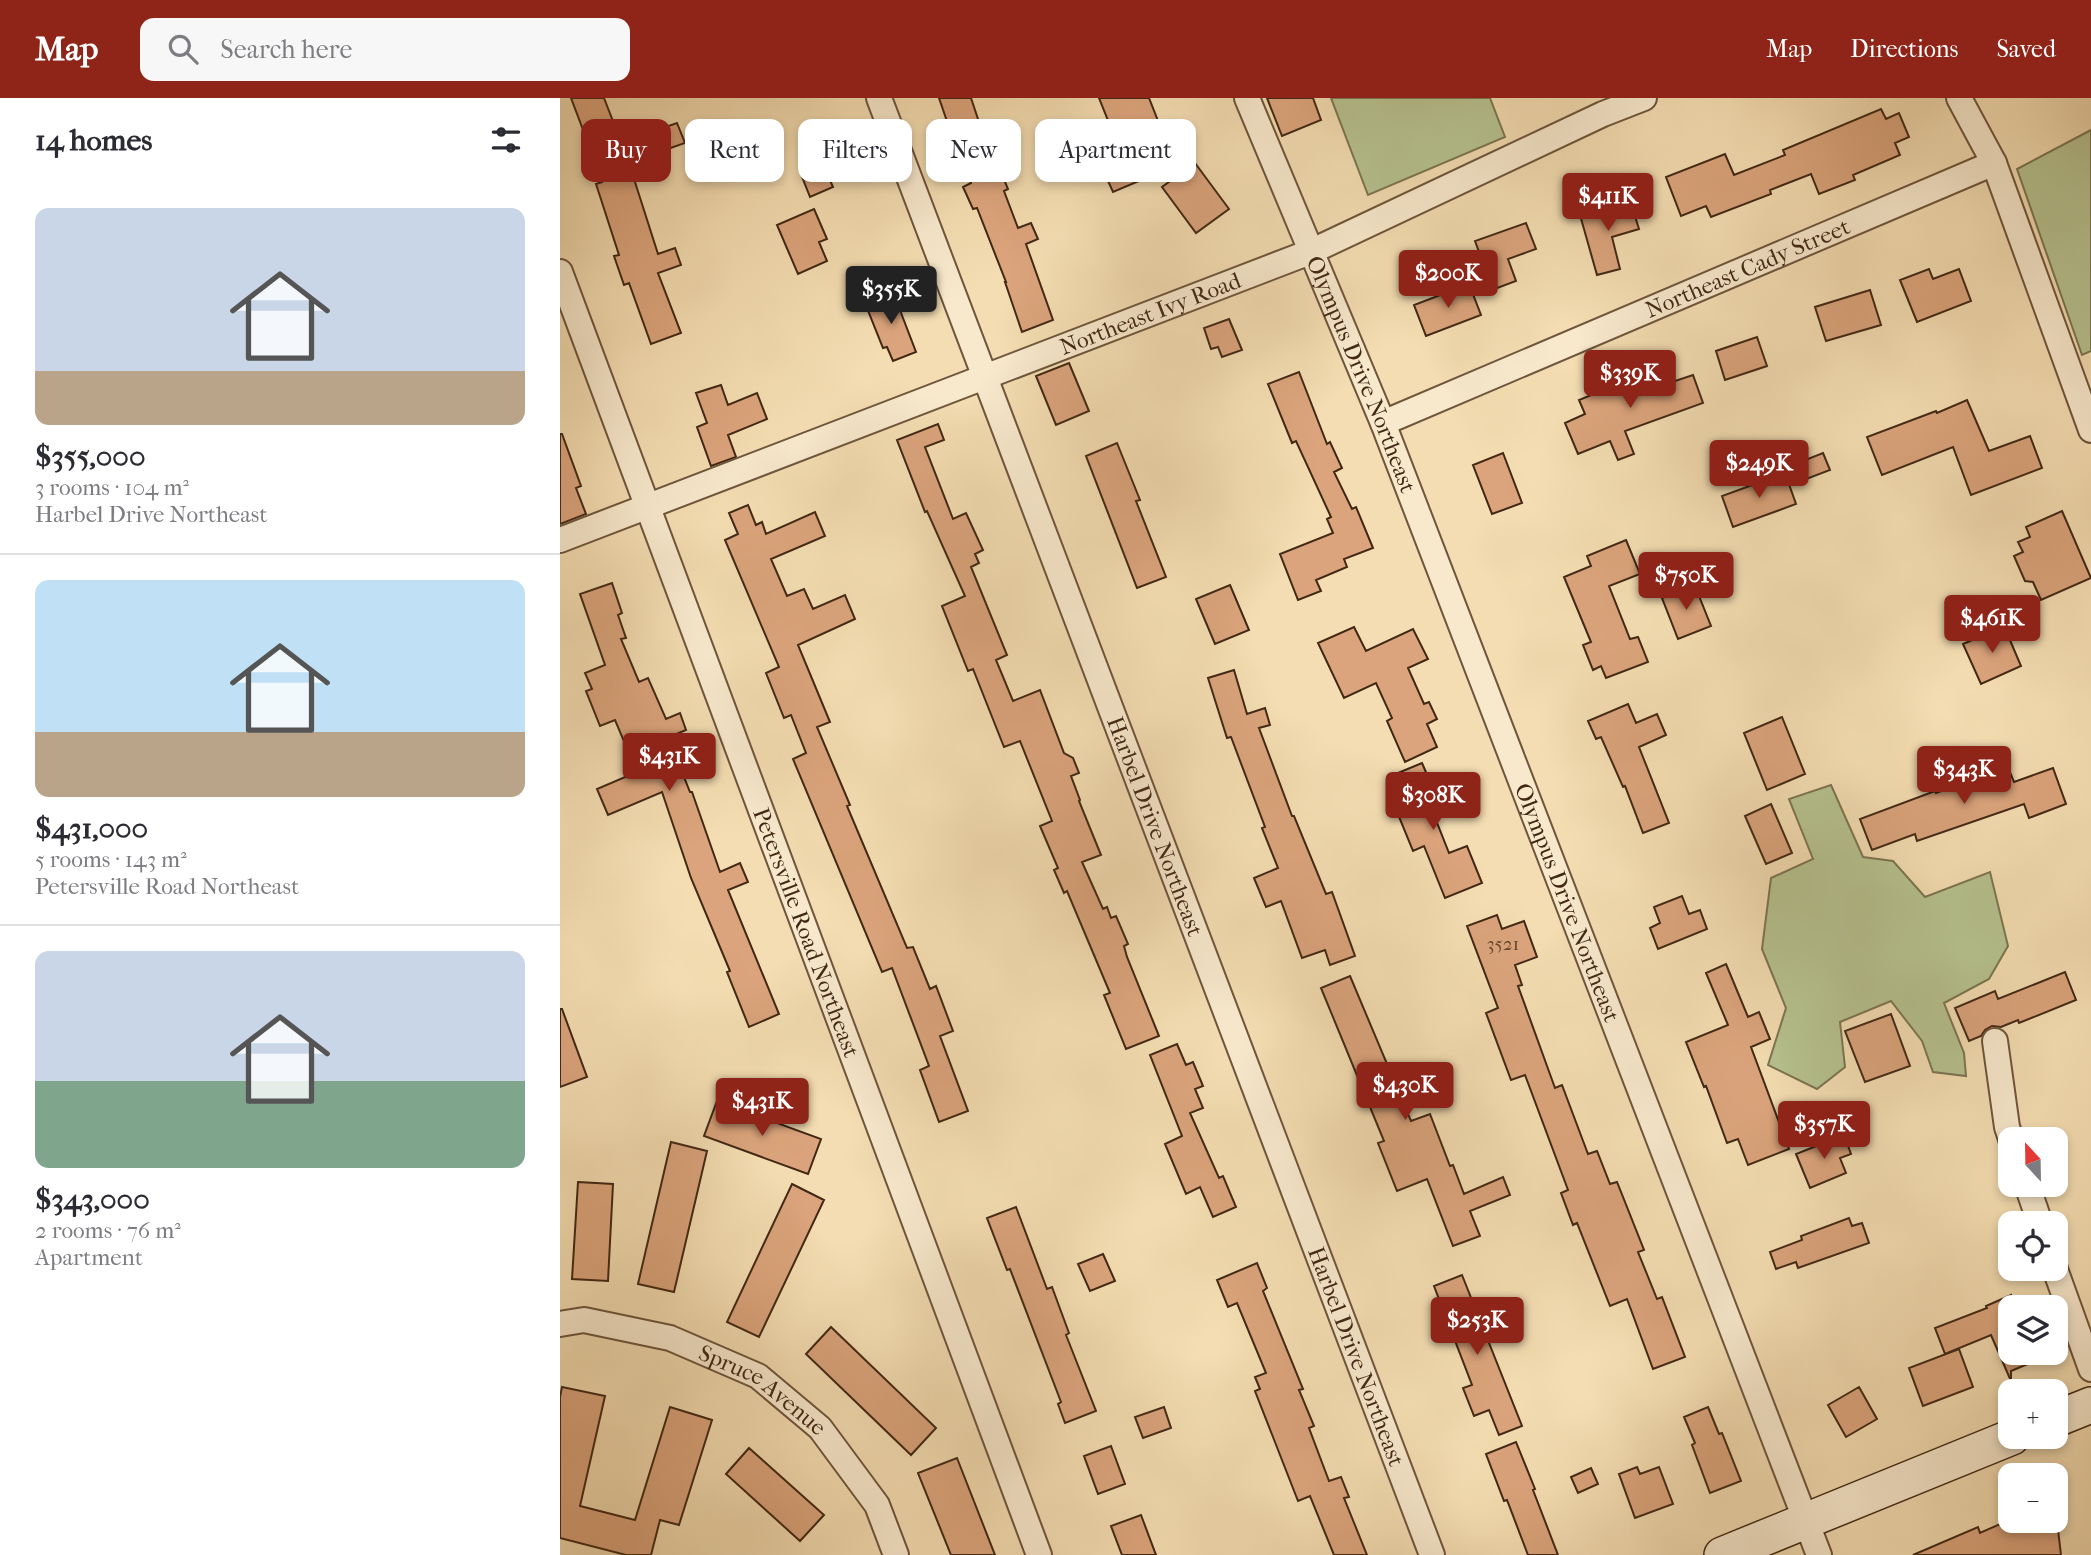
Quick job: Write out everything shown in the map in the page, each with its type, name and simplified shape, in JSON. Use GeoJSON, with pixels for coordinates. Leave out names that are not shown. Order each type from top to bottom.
{"type":"FeatureCollection","features":[{"type":"Feature","properties":{"kind":"main road"},"geometry":{"type":"LineString","coordinates":[[2068,1414],[2091,1405]]}},
{"type":"Feature","properties":{"kind":"main road"},"geometry":{"type":"LineString","coordinates":[[1722,1555],[1998,1443]]}},
{"type":"Feature","properties":{"kind":"street","name":"Harbel Drive Northeast"},"geometry":{"type":"LineString","coordinates":[[879,98],[1432,1555]]}},
{"type":"Feature","properties":{"kind":"street","name":"Olympus Drive Northeast"},"geometry":{"type":"LineString","coordinates":[[1247,98],[1383,423],[1819,1555]]}},
{"type":"Feature","properties":{"kind":"street","name":"Northeast Ivy Road"},"geometry":{"type":"LineString","coordinates":[[560,540],[1310,252],[1603,114],[1644,98]]}},
{"type":"Feature","properties":{"kind":"street"},"geometry":{"type":"LineString","coordinates":[[1959,98],[1994,163],[2091,429]]}},
{"type":"Feature","properties":{"kind":"street","name":"Northeast Cady Street"},"geometry":{"type":"LineString","coordinates":[[1383,423],[1994,163]]}},
{"type":"Feature","properties":{"kind":"street","name":"Petersville Road Northeast"},"geometry":{"type":"LineString","coordinates":[[560,272],[1039,1555]]}},
{"type":"Feature","properties":{"kind":"street"},"geometry":{"type":"LineString","coordinates":[[1996,1041],[2007,1127]]}},
{"type":"Feature","properties":{"kind":"street"},"geometry":{"type":"LineString","coordinates":[[2060,1281],[2091,1369]]}},
{"type":"Feature","properties":{"kind":"street","name":"Spruce Avenue"},"geometry":{"type":"LineString","coordinates":[[560,1324],[584,1320],[670,1338],[758,1376],[820,1428],[877,1505],[896,1555]]}},
{"type":"Feature","properties":{"kind":"green space"},"geometry":{"type":"Polygon","coordinates":[[[1331,98],[1490,98],[1505,137],[1368,195],[1331,98]]]}},
{"type":"Feature","properties":{"kind":"green space"},"geometry":{"type":"Polygon","coordinates":[[[2091,130],[2091,351],[2082,355],[2017,169],[2091,130]]]}},
{"type":"Feature","properties":{"kind":"green space"},"geometry":{"type":"Polygon","coordinates":[[[1831,785],[1863,857],[1893,861],[1925,897],[1990,872],[2008,946],[1989,979],[1944,1003],[1964,1053],[1966,1076],[1933,1072],[1922,1041],[1891,1001],[1840,1022],[1845,1067],[1817,1089],[1768,1065],[1786,1008],[1762,949],[1771,878],[1813,859],[1789,799],[1831,785]]]}},
{"type":"Feature","properties":{"kind":"building"},"geometry":{"type":"Polygon","coordinates":[[[571,98],[604,98],[612,119],[581,119],[581,124],[571,98]]]}},
{"type":"Feature","properties":{"kind":"building"},"geometry":{"type":"Polygon","coordinates":[[[939,98],[971,98],[978,119],[946,119],[939,98]]]}},
{"type":"Feature","properties":{"kind":"building"},"geometry":{"type":"Polygon","coordinates":[[[1099,98],[1149,98],[1157,119],[1107,119],[1099,98]]]}},
{"type":"Feature","properties":{"kind":"building"},"geometry":{"type":"Polygon","coordinates":[[[1267,98],[1313,98],[1321,120],[1282,136],[1267,98]]]}},
{"type":"Feature","properties":{"kind":"building"},"geometry":{"type":"Polygon","coordinates":[[[1881,109],[1886,119],[1899,113],[1909,137],[1895,143],[1900,155],[1853,175],[1855,180],[1819,194],[1811,174],[1770,190],[1771,194],[1711,217],[1706,206],[1681,216],[1666,177],[1725,154],[1734,175],[1785,155],[1783,150],[1881,109]]]}},
{"type":"Feature","properties":{"kind":"building"},"geometry":{"type":"Polygon","coordinates":[[[677,123],[685,143],[671,148],[671,125],[677,123]]]}},
{"type":"Feature","properties":{"kind":"building"},"geometry":{"type":"Polygon","coordinates":[[[1196,164],[1229,209],[1196,233],[1162,187],[1169,182],[1196,182],[1196,164]]]}},
{"type":"Feature","properties":{"kind":"building"},"geometry":{"type":"Polygon","coordinates":[[[635,182],[658,254],[675,248],[681,265],[658,273],[681,333],[651,344],[629,283],[624,285],[614,256],[619,255],[596,184],[635,182]]]}},
{"type":"Feature","properties":{"kind":"building"},"geometry":{"type":"Polygon","coordinates":[[[804,182],[831,182],[833,187],[810,197],[804,182]]]}},
{"type":"Feature","properties":{"kind":"building"},"geometry":{"type":"Polygon","coordinates":[[[1005,182],[1008,189],[1004,191],[1018,228],[1031,223],[1038,239],[1026,244],[1053,320],[1022,332],[977,208],[973,209],[963,187],[971,183],[1005,182]]]}},
{"type":"Feature","properties":{"kind":"building"},"geometry":{"type":"Polygon","coordinates":[[[1108,182],[1137,182],[1113,192],[1108,182]]]}},
{"type":"Feature","properties":{"kind":"building"},"geometry":{"type":"Polygon","coordinates":[[[1630,200],[1639,229],[1612,237],[1620,269],[1597,275],[1580,215],[1630,200]]]}},
{"type":"Feature","properties":{"kind":"building"},"geometry":{"type":"Polygon","coordinates":[[[814,209],[827,239],[819,242],[827,261],[798,274],[777,225],[814,209]]]}},
{"type":"Feature","properties":{"kind":"building"},"geometry":{"type":"Polygon","coordinates":[[[1526,223],[1536,249],[1508,259],[1516,281],[1484,293],[1476,271],[1485,268],[1475,241],[1526,223]]]}},
{"type":"Feature","properties":{"kind":"building"},"geometry":{"type":"Polygon","coordinates":[[[1929,269],[1933,279],[1959,269],[1971,301],[1917,322],[1900,280],[1929,269]]]}},
{"type":"Feature","properties":{"kind":"building"},"geometry":{"type":"Polygon","coordinates":[[[1469,284],[1481,315],[1426,336],[1414,305],[1469,284]]]}},
{"type":"Feature","properties":{"kind":"building"},"geometry":{"type":"Polygon","coordinates":[[[1870,290],[1881,325],[1826,341],[1815,307],[1870,290]]]}},
{"type":"Feature","properties":{"kind":"building"},"geometry":{"type":"Polygon","coordinates":[[[893,292],[916,352],[893,361],[887,347],[883,348],[865,303],[893,292]]]}},
{"type":"Feature","properties":{"kind":"building"},"geometry":{"type":"Polygon","coordinates":[[[1229,319],[1242,350],[1222,357],[1218,347],[1211,349],[1204,328],[1229,319]]]}},
{"type":"Feature","properties":{"kind":"building"},"geometry":{"type":"Polygon","coordinates":[[[1757,337],[1767,366],[1725,380],[1716,351],[1757,337]]]}},
{"type":"Feature","properties":{"kind":"building"},"geometry":{"type":"Polygon","coordinates":[[[1069,363],[1089,411],[1056,425],[1036,376],[1069,363]]]}},
{"type":"Feature","properties":{"kind":"building"},"geometry":{"type":"Polygon","coordinates":[[[1656,365],[1663,385],[1693,375],[1703,403],[1625,431],[1634,454],[1618,460],[1610,441],[1578,454],[1565,423],[1585,414],[1579,400],[1630,379],[1628,374],[1656,365]]]}},
{"type":"Feature","properties":{"kind":"building"},"geometry":{"type":"Polygon","coordinates":[[[1299,372],[1327,444],[1330,442],[1342,468],[1334,472],[1352,509],[1356,507],[1373,548],[1344,559],[1347,567],[1316,580],[1321,591],[1298,600],[1280,554],[1333,533],[1327,519],[1331,517],[1296,441],[1292,443],[1268,384],[1299,372]]]}},
{"type":"Feature","properties":{"kind":"building"},"geometry":{"type":"Polygon","coordinates":[[[721,385],[728,405],[757,393],[767,419],[728,435],[736,457],[711,466],[697,427],[707,423],[696,393],[721,385]]]}},
{"type":"Feature","properties":{"kind":"building"},"geometry":{"type":"Polygon","coordinates":[[[1967,400],[1989,451],[2030,436],[2042,468],[1971,495],[1953,447],[1882,475],[1867,437],[1967,400]]]}},
{"type":"Feature","properties":{"kind":"building"},"geometry":{"type":"Polygon","coordinates":[[[938,424],[944,440],[925,447],[953,519],[966,513],[983,550],[975,554],[979,563],[971,567],[1007,655],[996,660],[1013,701],[1040,690],[1064,753],[1073,758],[1079,773],[1071,776],[1101,855],[1082,862],[1103,909],[1107,907],[1111,918],[1116,916],[1128,944],[1124,946],[1127,957],[1159,1036],[1126,1049],[1104,995],[1110,993],[1067,891],[1064,893],[1054,870],[1058,868],[1040,826],[1052,821],[1020,741],[1004,747],[973,669],[968,671],[942,606],[965,596],[927,511],[925,512],[897,440],[938,424]]]}},
{"type":"Feature","properties":{"kind":"building"},"geometry":{"type":"Polygon","coordinates":[[[560,434],[581,486],[576,488],[586,514],[560,524],[560,434]]]}},
{"type":"Feature","properties":{"kind":"building"},"geometry":{"type":"Polygon","coordinates":[[[1117,443],[1166,577],[1137,588],[1086,456],[1117,443]]]}},
{"type":"Feature","properties":{"kind":"building"},"geometry":{"type":"Polygon","coordinates":[[[1503,453],[1522,503],[1492,514],[1473,465],[1503,453]]]}},
{"type":"Feature","properties":{"kind":"building"},"geometry":{"type":"Polygon","coordinates":[[[1823,453],[1830,470],[1801,481],[1795,464],[1823,453]]]}},
{"type":"Feature","properties":{"kind":"building"},"geometry":{"type":"Polygon","coordinates":[[[1785,473],[1796,504],[1733,527],[1722,496],[1785,473]]]}},
{"type":"Feature","properties":{"kind":"building"},"geometry":{"type":"Polygon","coordinates":[[[748,505],[756,525],[762,522],[766,534],[815,512],[825,536],[771,559],[787,596],[804,589],[813,609],[845,595],[855,619],[798,645],[830,722],[817,727],[850,805],[847,806],[907,948],[913,947],[930,989],[936,986],[953,1031],[940,1036],[968,1111],[939,1122],[920,1070],[929,1066],[892,968],[882,972],[793,759],[806,753],[791,715],[784,718],[766,673],[779,667],[725,540],[738,534],[729,513],[748,505]]]}},
{"type":"Feature","properties":{"kind":"building"},"geometry":{"type":"Polygon","coordinates":[[[2062,511],[2091,578],[2041,600],[2033,582],[2025,581],[2014,556],[2023,552],[2018,542],[2030,537],[2026,527],[2062,511]]]}},
{"type":"Feature","properties":{"kind":"building"},"geometry":{"type":"Polygon","coordinates":[[[1626,540],[1640,574],[1609,586],[1630,639],[1638,637],[1648,662],[1606,678],[1601,666],[1593,670],[1583,645],[1591,642],[1564,577],[1591,566],[1587,556],[1626,540]]]}},
{"type":"Feature","properties":{"kind":"building"},"geometry":{"type":"Polygon","coordinates":[[[612,583],[622,613],[618,615],[626,638],[621,639],[639,682],[648,678],[666,719],[680,713],[686,730],[674,735],[684,759],[678,762],[692,792],[720,872],[740,863],[748,882],[728,890],[779,1014],[749,1027],[727,972],[730,971],[691,878],[662,792],[608,815],[597,789],[637,772],[615,720],[600,726],[586,691],[592,689],[585,673],[605,665],[580,594],[612,583]]]}},
{"type":"Feature","properties":{"kind":"building"},"geometry":{"type":"Polygon","coordinates":[[[1230,585],[1249,630],[1215,644],[1196,599],[1230,585]]]}},
{"type":"Feature","properties":{"kind":"building"},"geometry":{"type":"Polygon","coordinates":[[[1695,586],[1711,626],[1678,639],[1662,598],[1695,586]]]}},
{"type":"Feature","properties":{"kind":"building"},"geometry":{"type":"Polygon","coordinates":[[[2004,626],[2021,666],[1981,684],[1963,644],[2004,626]]]}},
{"type":"Feature","properties":{"kind":"building"},"geometry":{"type":"Polygon","coordinates":[[[1354,627],[1366,651],[1413,629],[1428,659],[1408,668],[1424,704],[1429,702],[1437,719],[1427,724],[1437,747],[1405,762],[1387,721],[1392,718],[1376,683],[1344,698],[1318,643],[1354,627]]]}},
{"type":"Feature","properties":{"kind":"building"},"geometry":{"type":"Polygon","coordinates":[[[1234,670],[1247,714],[1265,708],[1270,725],[1259,728],[1292,816],[1326,894],[1332,892],[1355,956],[1330,965],[1325,950],[1302,958],[1281,901],[1266,907],[1254,878],[1278,868],[1231,737],[1227,738],[1208,678],[1234,670]]]}},
{"type":"Feature","properties":{"kind":"building"},"geometry":{"type":"Polygon","coordinates":[[[1628,704],[1636,723],[1657,714],[1666,735],[1639,747],[1669,823],[1643,833],[1625,786],[1623,787],[1601,737],[1596,739],[1588,721],[1628,704]]]}},
{"type":"Feature","properties":{"kind":"building"},"geometry":{"type":"Polygon","coordinates":[[[1782,717],[1805,774],[1767,790],[1744,733],[1782,717]]]}},
{"type":"Feature","properties":{"kind":"building"},"geometry":{"type":"Polygon","coordinates":[[[1422,763],[1443,812],[1434,815],[1449,853],[1467,846],[1482,883],[1445,898],[1424,846],[1413,851],[1395,807],[1405,802],[1393,775],[1422,763]]]}},
{"type":"Feature","properties":{"kind":"building"},"geometry":{"type":"Polygon","coordinates":[[[2008,767],[2014,782],[2053,768],[2066,804],[2029,818],[2024,804],[1917,841],[1915,834],[1872,850],[1860,819],[2008,767]]]}},
{"type":"Feature","properties":{"kind":"building"},"geometry":{"type":"Polygon","coordinates":[[[1771,804],[1792,853],[1766,864],[1745,816],[1771,804]]]}},
{"type":"Feature","properties":{"kind":"building"},"geometry":{"type":"Polygon","coordinates":[[[1682,896],[1689,914],[1700,910],[1707,929],[1658,949],[1650,928],[1660,923],[1654,907],[1682,896]]]}},
{"type":"Feature","properties":{"kind":"building"},"geometry":{"type":"Polygon","coordinates":[[[1497,915],[1502,929],[1524,921],[1537,957],[1515,965],[1522,985],[1518,986],[1555,1088],[1562,1085],[1588,1154],[1597,1151],[1610,1184],[1617,1182],[1644,1250],[1638,1252],[1657,1299],[1662,1297],[1685,1357],[1653,1369],[1627,1299],[1610,1306],[1577,1223],[1573,1225],[1561,1193],[1568,1190],[1525,1075],[1511,1080],[1486,1013],[1498,1008],[1467,926],[1497,915]]]}},
{"type":"Feature","properties":{"kind":"building"},"geometry":{"type":"Polygon","coordinates":[[[1726,964],[1748,1017],[1759,1012],[1770,1039],[1751,1047],[1789,1149],[1748,1165],[1738,1139],[1727,1143],[1686,1042],[1728,1025],[1706,973],[1726,964]]]}},
{"type":"Feature","properties":{"kind":"building"},"geometry":{"type":"Polygon","coordinates":[[[2065,972],[2076,1000],[2019,1023],[2018,1020],[2001,1027],[1992,1026],[1981,1036],[1969,1041],[1955,1008],[1995,991],[1998,999],[2065,972]]]}},
{"type":"Feature","properties":{"kind":"building"},"geometry":{"type":"Polygon","coordinates":[[[1350,976],[1411,1121],[1430,1114],[1464,1194],[1503,1177],[1510,1195],[1470,1211],[1480,1236],[1453,1246],[1427,1179],[1397,1191],[1378,1143],[1384,1141],[1321,988],[1350,976]]]}},
{"type":"Feature","properties":{"kind":"building"},"geometry":{"type":"Polygon","coordinates":[[[560,1009],[587,1077],[560,1087],[560,1009]]]}},
{"type":"Feature","properties":{"kind":"building"},"geometry":{"type":"Polygon","coordinates":[[[1891,1014],[1910,1066],[1865,1082],[1845,1031],[1891,1014]]]}},
{"type":"Feature","properties":{"kind":"building"},"geometry":{"type":"Polygon","coordinates":[[[1177,1044],[1186,1065],[1193,1062],[1203,1086],[1195,1089],[1203,1108],[1190,1113],[1219,1178],[1223,1176],[1236,1207],[1213,1217],[1200,1187],[1186,1194],[1165,1144],[1182,1136],[1150,1055],[1177,1044]]]}},
{"type":"Feature","properties":{"kind":"building"},"geometry":{"type":"Polygon","coordinates":[[[717,1101],[821,1139],[808,1174],[704,1136],[717,1101]]]}},
{"type":"Feature","properties":{"kind":"building"},"geometry":{"type":"Polygon","coordinates":[[[1844,1135],[1851,1154],[1840,1158],[1846,1173],[1810,1188],[1796,1154],[1844,1135]]]}},
{"type":"Feature","properties":{"kind":"building"},"geometry":{"type":"Polygon","coordinates":[[[671,1142],[707,1151],[674,1292],[638,1284],[671,1142]]]}},
{"type":"Feature","properties":{"kind":"building"},"geometry":{"type":"Polygon","coordinates":[[[578,1182],[613,1184],[608,1281],[572,1279],[578,1182]]]}},
{"type":"Feature","properties":{"kind":"building"},"geometry":{"type":"Polygon","coordinates":[[[792,1184],[824,1200],[759,1337],[727,1322],[792,1184]]]}},
{"type":"Feature","properties":{"kind":"building"},"geometry":{"type":"Polygon","coordinates":[[[1016,1207],[1047,1289],[1052,1287],[1069,1333],[1066,1335],[1096,1411],[1065,1423],[1058,1404],[1061,1402],[1010,1269],[1007,1270],[987,1218],[1016,1207]]]}},
{"type":"Feature","properties":{"kind":"building"},"geometry":{"type":"Polygon","coordinates":[[[1849,1218],[1852,1226],[1862,1223],[1869,1243],[1798,1268],[1796,1262],[1776,1269],[1770,1252],[1802,1240],[1801,1236],[1849,1218]]]}},
{"type":"Feature","properties":{"kind":"building"},"geometry":{"type":"Polygon","coordinates":[[[1103,1254],[1115,1281],[1090,1291],[1078,1264],[1103,1254]]]}},
{"type":"Feature","properties":{"kind":"building"},"geometry":{"type":"Polygon","coordinates":[[[1257,1263],[1267,1288],[1263,1291],[1303,1389],[1299,1390],[1314,1426],[1309,1428],[1329,1481],[1341,1477],[1349,1497],[1344,1498],[1367,1555],[1334,1555],[1310,1496],[1298,1501],[1255,1391],[1260,1389],[1255,1377],[1266,1373],[1237,1303],[1228,1307],[1217,1280],[1257,1263]]]}},
{"type":"Feature","properties":{"kind":"building"},"geometry":{"type":"Polygon","coordinates":[[[1462,1275],[1522,1426],[1499,1435],[1489,1410],[1474,1416],[1463,1388],[1472,1385],[1434,1286],[1462,1275]]]}},
{"type":"Feature","properties":{"kind":"building"},"geometry":{"type":"Polygon","coordinates":[[[1998,1301],[1998,1351],[1991,1335],[1945,1354],[1935,1328],[1987,1308],[1986,1306],[1998,1301]]]}},
{"type":"Feature","properties":{"kind":"building"},"geometry":{"type":"Polygon","coordinates":[[[831,1327],[936,1428],[911,1455],[806,1354],[831,1327]]]}},
{"type":"Feature","properties":{"kind":"building"},"geometry":{"type":"Polygon","coordinates":[[[1959,1349],[1973,1387],[1923,1406],[1909,1368],[1959,1349]]]}},
{"type":"Feature","properties":{"kind":"building"},"geometry":{"type":"Polygon","coordinates":[[[2004,1365],[2025,1365],[2011,1371],[2010,1379],[2004,1365]]]}},
{"type":"Feature","properties":{"kind":"building"},"geometry":{"type":"Polygon","coordinates":[[[562,1387],[605,1396],[580,1506],[635,1520],[670,1407],[712,1420],[679,1525],[660,1520],[651,1555],[626,1555],[560,1538],[562,1387]]]}},
{"type":"Feature","properties":{"kind":"building"},"geometry":{"type":"Polygon","coordinates":[[[1859,1387],[1877,1419],[1846,1437],[1828,1405],[1859,1387]]]}},
{"type":"Feature","properties":{"kind":"building"},"geometry":{"type":"Polygon","coordinates":[[[1164,1407],[1171,1428],[1143,1438],[1135,1417],[1164,1407]]]}},
{"type":"Feature","properties":{"kind":"building"},"geometry":{"type":"Polygon","coordinates":[[[1708,1407],[1719,1434],[1722,1433],[1741,1481],[1710,1493],[1684,1417],[1708,1407]]]}},
{"type":"Feature","properties":{"kind":"building"},"geometry":{"type":"Polygon","coordinates":[[[1516,1442],[1558,1555],[1528,1555],[1486,1454],[1516,1442]]]}},
{"type":"Feature","properties":{"kind":"building"},"geometry":{"type":"Polygon","coordinates":[[[1111,1446],[1125,1484],[1098,1494],[1084,1456],[1111,1446]]]}},
{"type":"Feature","properties":{"kind":"building"},"geometry":{"type":"Polygon","coordinates":[[[749,1448],[824,1515],[800,1541],[726,1474],[749,1448]]]}},
{"type":"Feature","properties":{"kind":"building"},"geometry":{"type":"Polygon","coordinates":[[[957,1458],[995,1555],[951,1555],[918,1473],[957,1458]]]}},
{"type":"Feature","properties":{"kind":"building"},"geometry":{"type":"Polygon","coordinates":[[[1637,1467],[1640,1474],[1659,1467],[1673,1504],[1635,1518],[1619,1474],[1637,1467]]]}},
{"type":"Feature","properties":{"kind":"building"},"geometry":{"type":"Polygon","coordinates":[[[1591,1468],[1598,1484],[1578,1493],[1571,1477],[1591,1468]]]}},
{"type":"Feature","properties":{"kind":"building"},"geometry":{"type":"Polygon","coordinates":[[[1141,1515],[1156,1555],[1122,1555],[1111,1526],[1141,1515]]]}},
{"type":"Feature","properties":{"kind":"building"},"geometry":{"type":"Polygon","coordinates":[[[1998,1525],[1998,1533],[2058,1533],[2061,1555],[1913,1555],[1978,1527],[1980,1533],[1998,1525]]]}}]}
